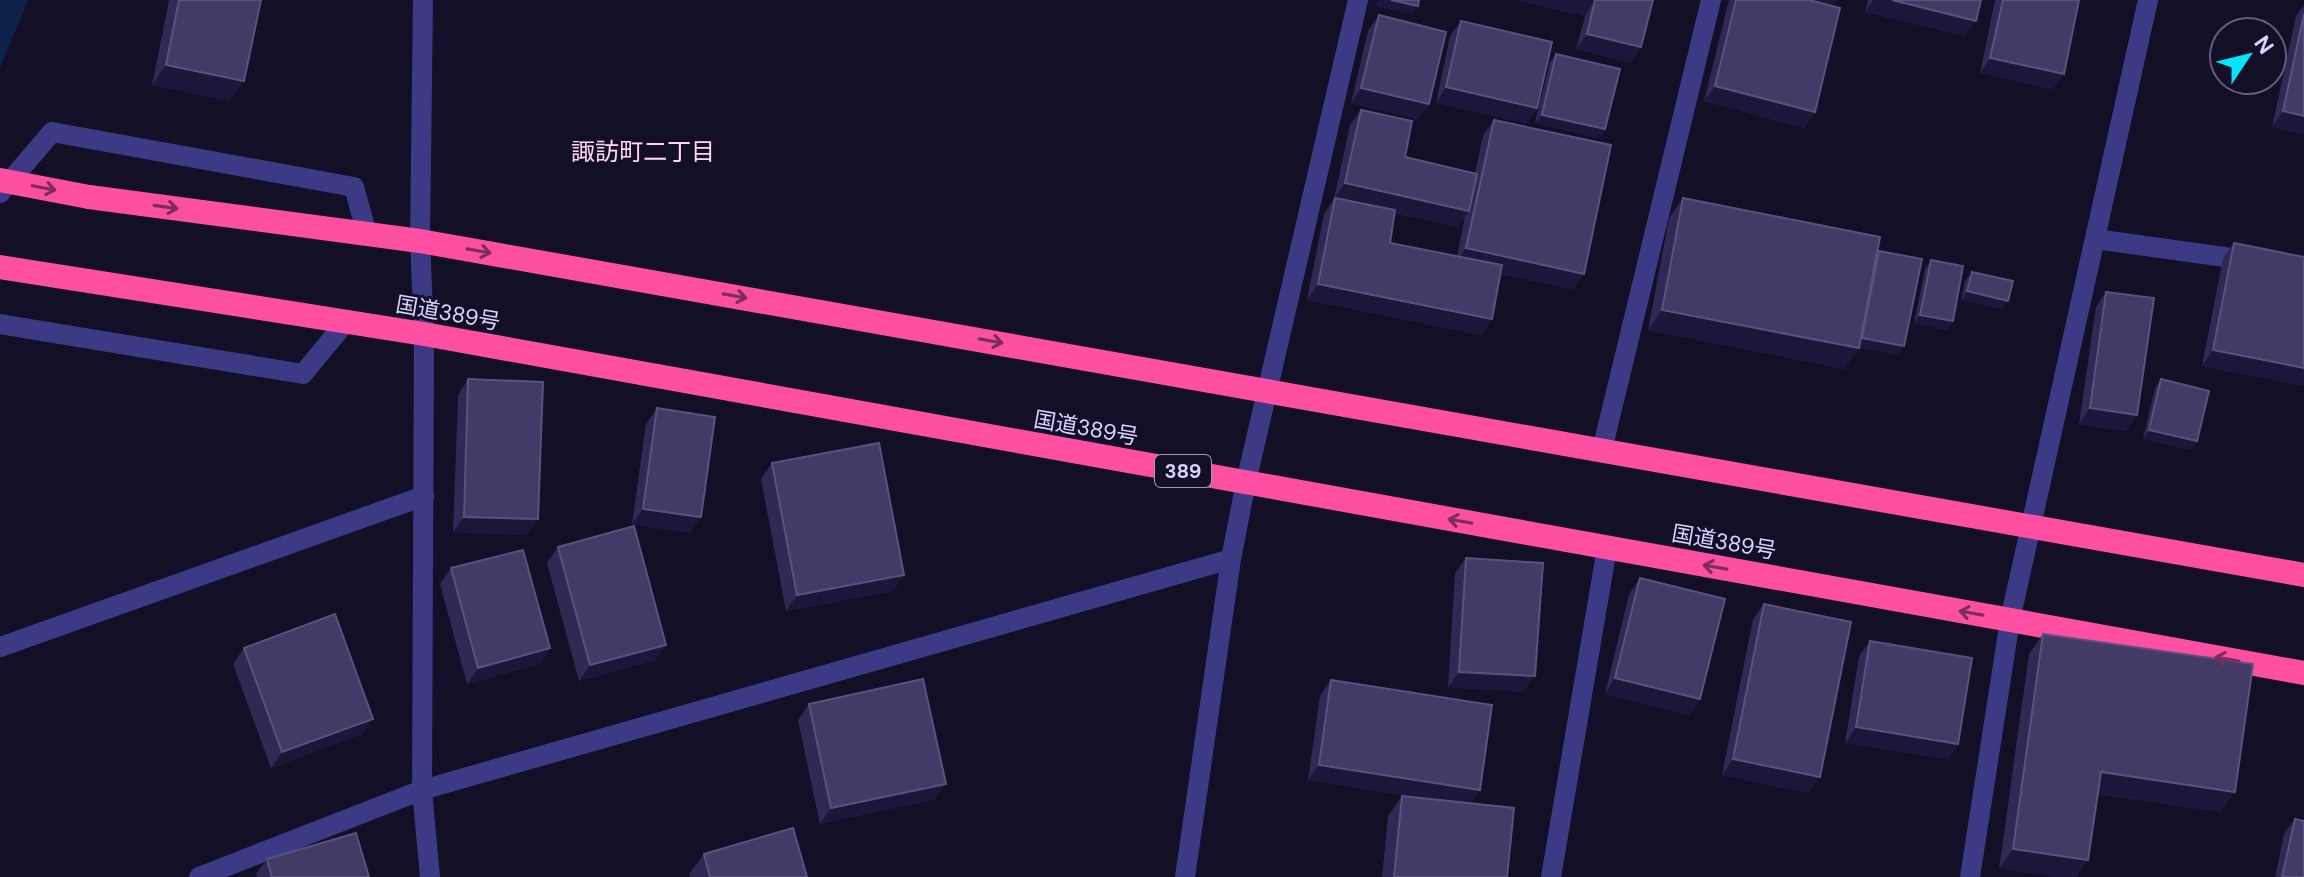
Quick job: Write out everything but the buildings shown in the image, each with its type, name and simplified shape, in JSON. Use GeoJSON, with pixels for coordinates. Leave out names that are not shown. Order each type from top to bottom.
{"type":"FeatureCollection","features":[{"type":"Feature","properties":{"kind":"highway"},"geometry":{"type":"LineString","coordinates":[[0,180],[89,197],[420,241],[2304,575]]}},
{"type":"Feature","properties":{"kind":"highway","name":"国道389号"},"geometry":{"type":"LineString","coordinates":[[0,267],[424,334],[2304,673]]}},
{"type":"Feature","properties":{"kind":"street"},"geometry":{"type":"LineString","coordinates":[[423,0],[420,241],[424,334],[422,790],[430,877]]}},
{"type":"Feature","properties":{"kind":"street"},"geometry":{"type":"LineString","coordinates":[[1185,877],[1231,559],[1246,482],[1358,0]]}},
{"type":"Feature","properties":{"kind":"street"},"geometry":{"type":"LineString","coordinates":[[1602,450],[1711,0]]}},
{"type":"Feature","properties":{"kind":"street"},"geometry":{"type":"LineString","coordinates":[[1970,877],[2010,620],[2148,0]]}},
{"type":"Feature","properties":{"kind":"street"},"geometry":{"type":"LineString","coordinates":[[0,193],[52,132],[354,187],[367,234]]}},
{"type":"Feature","properties":{"kind":"street"},"geometry":{"type":"LineString","coordinates":[[2095,239],[2304,268]]}},
{"type":"Feature","properties":{"kind":"street"},"geometry":{"type":"LineString","coordinates":[[0,324],[303,374],[345,323]]}},
{"type":"Feature","properties":{"kind":"street"},"geometry":{"type":"LineString","coordinates":[[0,647],[424,496]]}},
{"type":"Feature","properties":{"kind":"street"},"geometry":{"type":"LineString","coordinates":[[1551,877],[1607,548]]}},
{"type":"Feature","properties":{"kind":"street"},"geometry":{"type":"LineString","coordinates":[[199,877],[422,790],[1231,559]]}},
{"type":"Feature","properties":{"kind":"water"},"geometry":{"type":"Polygon","coordinates":[[[0,0],[28,0],[0,68],[0,0]]]}},
{"type":"Feature","properties":{"kind":"district","name":"諏訪町二丁目"},"geometry":{"type":"Point","coordinates":[643,151]}}]}
